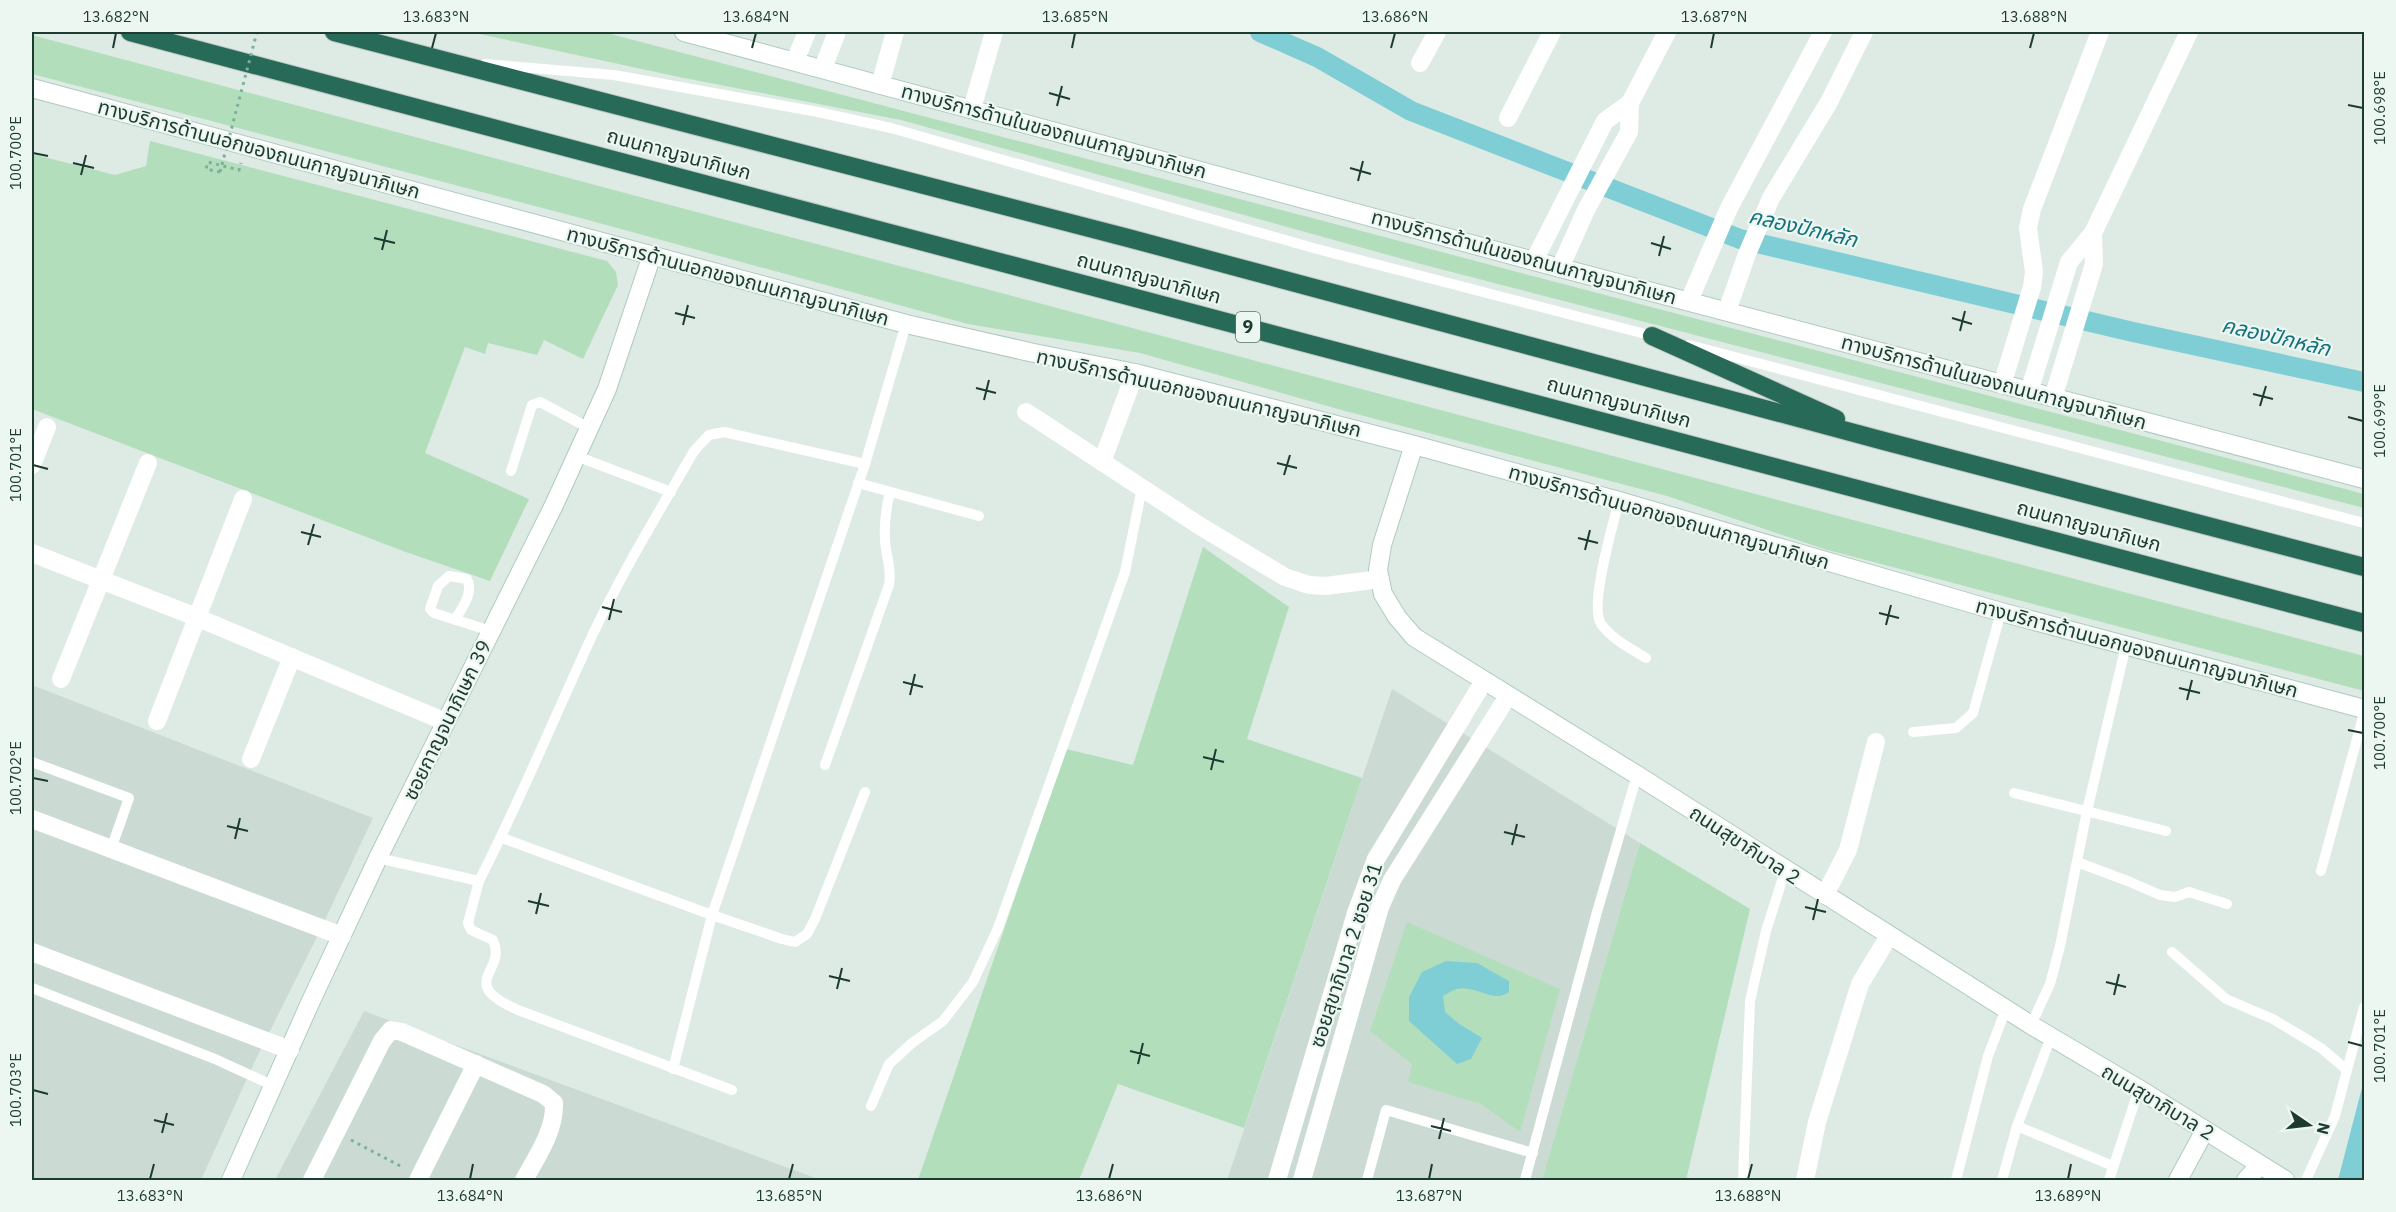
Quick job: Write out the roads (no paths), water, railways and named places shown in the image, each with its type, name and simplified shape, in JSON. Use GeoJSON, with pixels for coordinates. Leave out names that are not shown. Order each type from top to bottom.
{"type":"FeatureCollection","features":[{"type":"Feature","properties":{"kind":"highway","name":"ถนนกาญจนาภิเษก"},"geometry":{"type":"LineString","coordinates":[[130,32],[2364,623]]}},
{"type":"Feature","properties":{"kind":"highway","name":"ถนนกาญจนาภิเษก"},"geometry":{"type":"LineString","coordinates":[[334,32],[1128,238],[2364,567]]}},
{"type":"Feature","properties":{"kind":"highway"},"geometry":{"type":"LineString","coordinates":[[1652,336],[1884,441]]}},
{"type":"Feature","properties":{"kind":"street","name":"ทางบริการด้านในของถนนกาญจนาภิเษก"},"geometry":{"type":"LineString","coordinates":[[684,32],[1560,268],[2364,479]]}},
{"type":"Feature","properties":{"kind":"street"},"geometry":{"type":"LineString","coordinates":[[795,61],[807,32]]}},
{"type":"Feature","properties":{"kind":"street"},"geometry":{"type":"LineString","coordinates":[[823,68],[837,32]]}},
{"type":"Feature","properties":{"kind":"street"},"geometry":{"type":"LineString","coordinates":[[880,85],[895,32]]}},
{"type":"Feature","properties":{"kind":"street"},"geometry":{"type":"LineString","coordinates":[[972,109],[994,32]]}},
{"type":"Feature","properties":{"kind":"street"},"geometry":{"type":"LineString","coordinates":[[1420,63],[1437,32]]}},
{"type":"Feature","properties":{"kind":"street"},"geometry":{"type":"LineString","coordinates":[[1508,118],[1552,32]]}},
{"type":"Feature","properties":{"kind":"street"},"geometry":{"type":"LineString","coordinates":[[1534,261],[1605,122],[1630,103],[1667,32]]}},
{"type":"Feature","properties":{"kind":"street"},"geometry":{"type":"LineString","coordinates":[[1689,301],[1714,240],[1823,32]]}},
{"type":"Feature","properties":{"kind":"street"},"geometry":{"type":"LineString","coordinates":[[1727,310],[1747,254],[1771,198],[1829,102],[1864,32]]}},
{"type":"Feature","properties":{"kind":"street"},"geometry":{"type":"LineString","coordinates":[[2002,385],[2032,287],[2034,272],[2028,228],[2032,209],[2100,32]]}},
{"type":"Feature","properties":{"kind":"street"},"geometry":{"type":"LineString","coordinates":[[2029,392],[2069,261],[2093,233],[2189,32]]}},
{"type":"Feature","properties":{"kind":"street","name":"ทางบริการด้านนอกของถนนกาญจนาภิเษก"},"geometry":{"type":"LineString","coordinates":[[32,88],[906,324],[1135,373],[1414,445],[1618,501],[2001,612],[2364,711]]}},
{"type":"Feature","properties":{"kind":"street"},"geometry":{"type":"LineString","coordinates":[[1560,268],[1586,210],[1629,132],[1630,103]]}},
{"type":"Feature","properties":{"kind":"street"},"geometry":{"type":"LineString","coordinates":[[2053,398],[2094,264],[2093,233]]}},
{"type":"Feature","properties":{"kind":"street","name":"ซอยกาญจนาภิเษก 39"},"geometry":{"type":"LineString","coordinates":[[231,1180],[378,858],[608,389],[652,255]]}},
{"type":"Feature","properties":{"kind":"street"},"geometry":{"type":"LineString","coordinates":[[1102,462],[1135,373]]}},
{"type":"Feature","properties":{"kind":"street"},"geometry":{"type":"LineString","coordinates":[[1026,412],[1285,577],[1309,585],[1326,586],[1380,579]]}},
{"type":"Feature","properties":{"kind":"street"},"geometry":{"type":"LineString","coordinates":[[32,465],[47,427]]}},
{"type":"Feature","properties":{"kind":"street","name":"ถนนสุขาภิบาล 2"},"geometry":{"type":"LineString","coordinates":[[1414,445],[1382,545],[1378,570],[1383,594],[1397,617],[1414,637],[1637,775],[2031,1025],[2139,1089],[2284,1180]]}},
{"type":"Feature","properties":{"kind":"street"},"geometry":{"type":"LineString","coordinates":[[61,680],[147,463]]}},
{"type":"Feature","properties":{"kind":"street"},"geometry":{"type":"LineString","coordinates":[[157,721],[243,499]]}},
{"type":"Feature","properties":{"kind":"street"},"geometry":{"type":"LineString","coordinates":[[32,553],[197,617],[446,722]]}},
{"type":"Feature","properties":{"kind":"street"},"geometry":{"type":"LineString","coordinates":[[251,759],[291,657]]}},
{"type":"Feature","properties":{"kind":"street","name":"ซอยสุขาภิบาล 2 ซอย 31"},"geometry":{"type":"LineString","coordinates":[[1277,1180],[1356,914],[1376,859],[1484,681]]}},
{"type":"Feature","properties":{"kind":"street","name":"ซอยสุขาภิบาล 2 ซอย 31"},"geometry":{"type":"LineString","coordinates":[[1302,1180],[1380,908],[1392,880],[1508,696]]}},
{"type":"Feature","properties":{"kind":"street"},"geometry":{"type":"LineString","coordinates":[[1825,896],[1848,850],[1876,742]]}},
{"type":"Feature","properties":{"kind":"street"},"geometry":{"type":"LineString","coordinates":[[1405,810],[1428,823]]}},
{"type":"Feature","properties":{"kind":"street"},"geometry":{"type":"LineString","coordinates":[[32,819],[342,936]]}},
{"type":"Feature","properties":{"kind":"street"},"geometry":{"type":"LineString","coordinates":[[1805,1180],[1817,1122],[1860,984],[1889,936]]}},
{"type":"Feature","properties":{"kind":"street"},"geometry":{"type":"LineString","coordinates":[[32,952],[290,1050]]}},
{"type":"Feature","properties":{"kind":"street"},"geometry":{"type":"LineString","coordinates":[[312,1180],[382,1041],[391,1030],[402,1032],[543,1094],[554,1103],[555,1115],[550,1130],[524,1180]]}},
{"type":"Feature","properties":{"kind":"street"},"geometry":{"type":"LineString","coordinates":[[419,1178],[476,1064]]}},
{"type":"Feature","properties":{"kind":"street"},"geometry":{"type":"LineString","coordinates":[[2178,1180],[2205,1130]]}},
{"type":"Feature","properties":{"kind":"street"},"geometry":{"type":"LineString","coordinates":[[2246,1180],[2260,1165]]}},
{"type":"Feature","properties":{"kind":"lane"},"geometry":{"type":"LineString","coordinates":[[443,61],[614,75],[880,126],[1317,249],[2364,523]]}},
{"type":"Feature","properties":{"kind":"lane"},"geometry":{"type":"LineString","coordinates":[[673,1069],[712,915],[865,464],[906,324]]}},
{"type":"Feature","properties":{"kind":"lane"},"geometry":{"type":"LineString","coordinates":[[511,471],[532,405],[540,402],[590,428]]}},
{"type":"Feature","properties":{"kind":"lane"},"geometry":{"type":"LineString","coordinates":[[732,1090],[518,1010],[495,998],[490,993],[486,981],[495,956],[495,945],[493,940],[471,930],[468,923],[479,881],[502,838],[593,635],[620,580],[694,452],[709,435],[724,432],[865,464]]}},
{"type":"Feature","properties":{"kind":"lane"},"geometry":{"type":"LineString","coordinates":[[576,456],[671,492]]}},
{"type":"Feature","properties":{"kind":"lane"},"geometry":{"type":"LineString","coordinates":[[858,483],[979,516]]}},
{"type":"Feature","properties":{"kind":"lane"},"geometry":{"type":"LineString","coordinates":[[871,1106],[889,1064],[912,1043],[943,1021],[973,982],[998,928],[1125,572],[1142,488]]}},
{"type":"Feature","properties":{"kind":"lane"},"geometry":{"type":"LineString","coordinates":[[825,765],[889,585],[891,574],[885,543],[885,517],[890,492]]}},
{"type":"Feature","properties":{"kind":"lane"},"geometry":{"type":"LineString","coordinates":[[1618,501],[1597,596],[1600,622],[1618,640],[1646,658]]}},
{"type":"Feature","properties":{"kind":"lane"},"geometry":{"type":"LineString","coordinates":[[1913,732],[1956,728],[1973,713],[2001,612]]}},
{"type":"Feature","properties":{"kind":"lane"},"geometry":{"type":"LineString","coordinates":[[455,620],[491,631]]}},
{"type":"Feature","properties":{"kind":"lane"},"geometry":{"type":"LineString","coordinates":[[2031,1025],[2050,984],[2061,946],[2087,811],[2126,645]]}},
{"type":"Feature","properties":{"kind":"lane"},"geometry":{"type":"LineString","coordinates":[[2321,871],[2364,711]]}},
{"type":"Feature","properties":{"kind":"lane"},"geometry":{"type":"LineString","coordinates":[[32,762],[129,798],[111,849]]}},
{"type":"Feature","properties":{"kind":"lane"},"geometry":{"type":"LineString","coordinates":[[1525,1180],[1597,912],[1637,775]]}},
{"type":"Feature","properties":{"kind":"lane"},"geometry":{"type":"LineString","coordinates":[[502,838],[712,915],[795,942],[807,934],[815,920],[866,792]]}},
{"type":"Feature","properties":{"kind":"lane"},"geometry":{"type":"LineString","coordinates":[[2014,793],[2166,831]]}},
{"type":"Feature","properties":{"kind":"lane"},"geometry":{"type":"LineString","coordinates":[[378,858],[479,881]]}},
{"type":"Feature","properties":{"kind":"lane"},"geometry":{"type":"LineString","coordinates":[[2077,862],[2160,895],[2175,897],[2189,892],[2227,903]]}},
{"type":"Feature","properties":{"kind":"lane"},"geometry":{"type":"LineString","coordinates":[[1743,1180],[1750,1001],[1766,931],[1785,871]]}},
{"type":"Feature","properties":{"kind":"lane"},"geometry":{"type":"LineString","coordinates":[[2172,952],[2226,999],[2282,1024],[2321,1048],[2347,1070]]}},
{"type":"Feature","properties":{"kind":"lane"},"geometry":{"type":"LineString","coordinates":[[32,988],[215,1059],[274,1086]]}},
{"type":"Feature","properties":{"kind":"lane"},"geometry":{"type":"LineString","coordinates":[[2306,1180],[2335,1116],[2364,1007]]}},
{"type":"Feature","properties":{"kind":"lane"},"geometry":{"type":"LineString","coordinates":[[1956,1180],[1988,1056],[2006,1009]]}},
{"type":"Feature","properties":{"kind":"lane"},"geometry":{"type":"LineString","coordinates":[[2002,1180],[2017,1126],[2051,1037]]}},
{"type":"Feature","properties":{"kind":"lane"},"geometry":{"type":"LineString","coordinates":[[2109,1180],[2139,1089]]}},
{"type":"Feature","properties":{"kind":"lane"},"geometry":{"type":"LineString","coordinates":[[1367,1180],[1386,1110],[1533,1154]]}},
{"type":"Feature","properties":{"kind":"lane"},"geometry":{"type":"LineString","coordinates":[[2017,1126],[2113,1166]]}},
{"type":"Feature","properties":{"kind":"water"},"geometry":{"type":"Polygon","coordinates":[[[1446,961],[1477,963],[1509,981],[1509,992],[1503,995],[1490,995],[1464,988],[1443,996],[1445,1012],[1482,1038],[1471,1059],[1457,1064],[1409,1021],[1409,997],[1422,972],[1446,961]]]}},
{"type":"Feature","properties":{"kind":"water"},"geometry":{"type":"Polygon","coordinates":[[[2364,1080],[2364,1180],[2338,1180],[2364,1080]]]}},
{"type":"Feature","properties":{"kind":"waterway","name":"คลองปักหลัก"},"geometry":{"type":"LineString","coordinates":[[1260,32],[1317,57],[1411,111],[1740,239],[2133,332],[2364,382]]}}]}
